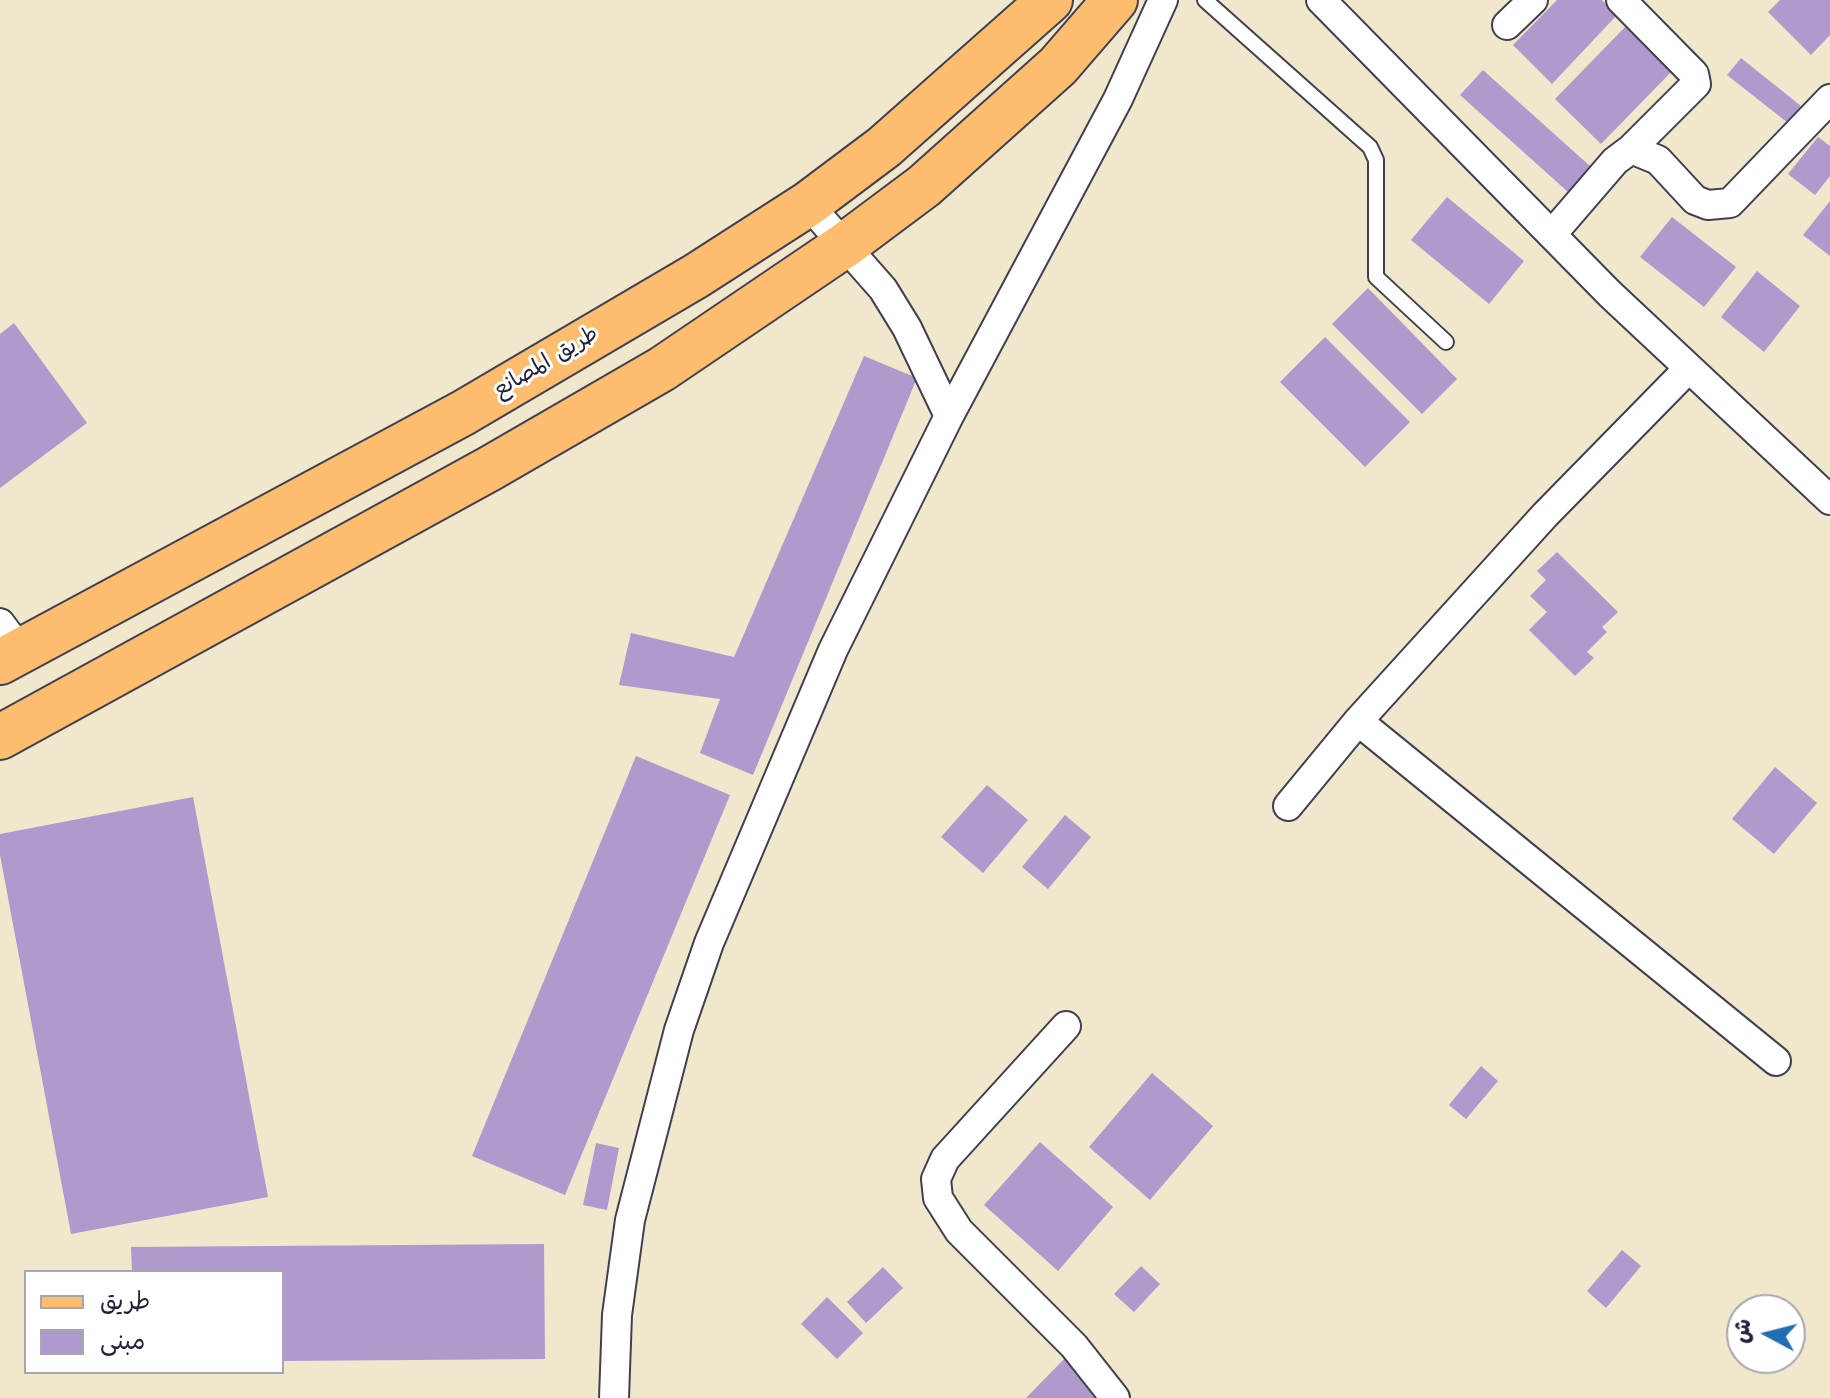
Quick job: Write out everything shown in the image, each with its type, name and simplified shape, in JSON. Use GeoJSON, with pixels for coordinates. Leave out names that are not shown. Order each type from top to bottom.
{"type":"FeatureCollection","features":[{"type":"Feature","properties":{"kind":"main road","name":"طريق المصانع"},"geometry":{"type":"LineString","coordinates":[[7,645],[463,413],[696,276],[808,204],[884,147],[1050,0]]}},
{"type":"Feature","properties":{"kind":"main road"},"geometry":{"type":"LineString","coordinates":[[0,737],[662,369],[845,245],[924,186],[1058,66],[1115,0]]}},
{"type":"Feature","properties":{"kind":"street"},"geometry":{"type":"LineString","coordinates":[[614,1398],[617,1315],[630,1220],[679,1030],[743,856],[833,650],[949,416],[1118,99],[1163,0]]}},
{"type":"Feature","properties":{"kind":"street"},"geometry":{"type":"LineString","coordinates":[[1321,0],[1689,368],[1830,500]]}},
{"type":"Feature","properties":{"kind":"street"},"geometry":{"type":"LineString","coordinates":[[1507,25],[1533,0]]}},
{"type":"Feature","properties":{"kind":"street"},"geometry":{"type":"LineString","coordinates":[[1553,233],[1615,161],[1696,84],[1694,74],[1621,0]]}},
{"type":"Feature","properties":{"kind":"street"},"geometry":{"type":"LineString","coordinates":[[1631,149],[1658,160],[1695,200],[1708,205],[1730,203],[1830,99]]}},
{"type":"Feature","properties":{"kind":"street"},"geometry":{"type":"LineString","coordinates":[[808,204],[883,289],[907,328],[949,416]]}},
{"type":"Feature","properties":{"kind":"street"},"geometry":{"type":"LineString","coordinates":[[1288,806],[1358,721],[1545,515],[1689,368]]}},
{"type":"Feature","properties":{"kind":"street"},"geometry":{"type":"LineString","coordinates":[[1358,721],[1776,1061]]}},
{"type":"Feature","properties":{"kind":"street"},"geometry":{"type":"LineString","coordinates":[[1066,1026],[945,1159],[936,1179],[938,1198],[959,1231],[1074,1346],[1115,1398]]}},
{"type":"Feature","properties":{"kind":"lane"},"geometry":{"type":"LineString","coordinates":[[1205,0],[1370,147],[1376,160],[1376,277],[1446,342]]}},
{"type":"Feature","properties":{"kind":"building"},"geometry":{"type":"Polygon","coordinates":[[[1557,0],[1602,0],[1617,15],[1552,84],[1513,45],[1557,0]]]}},
{"type":"Feature","properties":{"kind":"building"},"geometry":{"type":"Polygon","coordinates":[[[1780,0],[1830,0],[1830,35],[1811,55],[1768,12],[1780,0]]]}},
{"type":"Feature","properties":{"kind":"building"},"geometry":{"type":"Polygon","coordinates":[[[1628,24],[1674,69],[1601,144],[1555,99],[1628,24]]]}},
{"type":"Feature","properties":{"kind":"building"},"geometry":{"type":"Polygon","coordinates":[[[1741,58],[1801,106],[1788,123],[1727,75],[1741,58]]]}},
{"type":"Feature","properties":{"kind":"building"},"geometry":{"type":"Polygon","coordinates":[[[1483,70],[1591,167],[1568,192],[1460,95],[1483,70]]]}},
{"type":"Feature","properties":{"kind":"building"},"geometry":{"type":"Polygon","coordinates":[[[1818,137],[1830,146],[1830,176],[1815,195],[1788,174],[1818,137]]]}},
{"type":"Feature","properties":{"kind":"building"},"geometry":{"type":"Polygon","coordinates":[[[1447,197],[1524,261],[1489,304],[1411,240],[1447,197]]]}},
{"type":"Feature","properties":{"kind":"building"},"geometry":{"type":"Polygon","coordinates":[[[1830,201],[1830,256],[1803,235],[1830,201]]]}},
{"type":"Feature","properties":{"kind":"building"},"geometry":{"type":"Polygon","coordinates":[[[1672,217],[1736,267],[1704,307],[1640,257],[1672,217]]]}},
{"type":"Feature","properties":{"kind":"building"},"geometry":{"type":"Polygon","coordinates":[[[1757,271],[1800,306],[1764,352],[1721,317],[1757,271]]]}},
{"type":"Feature","properties":{"kind":"building"},"geometry":{"type":"Polygon","coordinates":[[[1368,288],[1457,379],[1422,414],[1332,324],[1368,288]]]}},
{"type":"Feature","properties":{"kind":"building"},"geometry":{"type":"Polygon","coordinates":[[[14,323],[87,423],[0,488],[0,334],[14,323]]]}},
{"type":"Feature","properties":{"kind":"building"},"geometry":{"type":"Polygon","coordinates":[[[1325,337],[1410,422],[1365,467],[1280,382],[1325,337]]]}},
{"type":"Feature","properties":{"kind":"building"},"geometry":{"type":"Polygon","coordinates":[[[864,356],[917,378],[753,775],[700,753],[720,699],[619,685],[631,633],[734,657],[864,356]]]}},
{"type":"Feature","properties":{"kind":"building"},"geometry":{"type":"Polygon","coordinates":[[[1557,552],[1618,612],[1602,627],[1607,632],[1587,652],[1594,658],[1575,676],[1529,630],[1547,612],[1530,596],[1546,580],[1537,571],[1557,552]]]}},
{"type":"Feature","properties":{"kind":"building"},"geometry":{"type":"Polygon","coordinates":[[[636,756],[730,795],[565,1195],[472,1156],[636,756]]]}},
{"type":"Feature","properties":{"kind":"building"},"geometry":{"type":"Polygon","coordinates":[[[1775,767],[1817,803],[1774,854],[1732,819],[1775,767]]]}},
{"type":"Feature","properties":{"kind":"building"},"geometry":{"type":"Polygon","coordinates":[[[987,785],[1028,820],[983,873],[941,837],[987,785]]]}},
{"type":"Feature","properties":{"kind":"building"},"geometry":{"type":"Polygon","coordinates":[[[193,797],[268,1197],[71,1234],[0,855],[0,834],[193,797]]]}},
{"type":"Feature","properties":{"kind":"building"},"geometry":{"type":"Polygon","coordinates":[[[1065,815],[1091,837],[1048,889],[1022,867],[1065,815]]]}},
{"type":"Feature","properties":{"kind":"building"},"geometry":{"type":"Polygon","coordinates":[[[1481,1066],[1498,1081],[1466,1119],[1449,1105],[1481,1066]]]}},
{"type":"Feature","properties":{"kind":"building"},"geometry":{"type":"Polygon","coordinates":[[[1152,1073],[1213,1126],[1150,1200],[1089,1147],[1152,1073]]]}},
{"type":"Feature","properties":{"kind":"building"},"geometry":{"type":"Polygon","coordinates":[[[1040,1142],[1113,1207],[1058,1271],[984,1205],[1040,1142]]]}},
{"type":"Feature","properties":{"kind":"building"},"geometry":{"type":"Polygon","coordinates":[[[596,1143],[619,1148],[607,1210],[583,1205],[596,1143]]]}},
{"type":"Feature","properties":{"kind":"building"},"geometry":{"type":"Polygon","coordinates":[[[544,1244],[545,1359],[284,1361],[284,1270],[132,1270],[131,1247],[544,1244]]]}},
{"type":"Feature","properties":{"kind":"building"},"geometry":{"type":"Polygon","coordinates":[[[1622,1250],[1641,1266],[1606,1308],[1587,1291],[1622,1250]]]}},
{"type":"Feature","properties":{"kind":"building"},"geometry":{"type":"Polygon","coordinates":[[[1141,1266],[1160,1284],[1134,1312],[1114,1294],[1141,1266]]]}},
{"type":"Feature","properties":{"kind":"building"},"geometry":{"type":"Polygon","coordinates":[[[883,1267],[903,1288],[866,1323],[847,1302],[883,1267]]]}},
{"type":"Feature","properties":{"kind":"building"},"geometry":{"type":"Polygon","coordinates":[[[827,1297],[863,1333],[837,1359],[801,1324],[827,1297]]]}},
{"type":"Feature","properties":{"kind":"building"},"geometry":{"type":"Polygon","coordinates":[[[1067,1356],[1109,1398],[1026,1398],[1067,1356]]]}}]}
